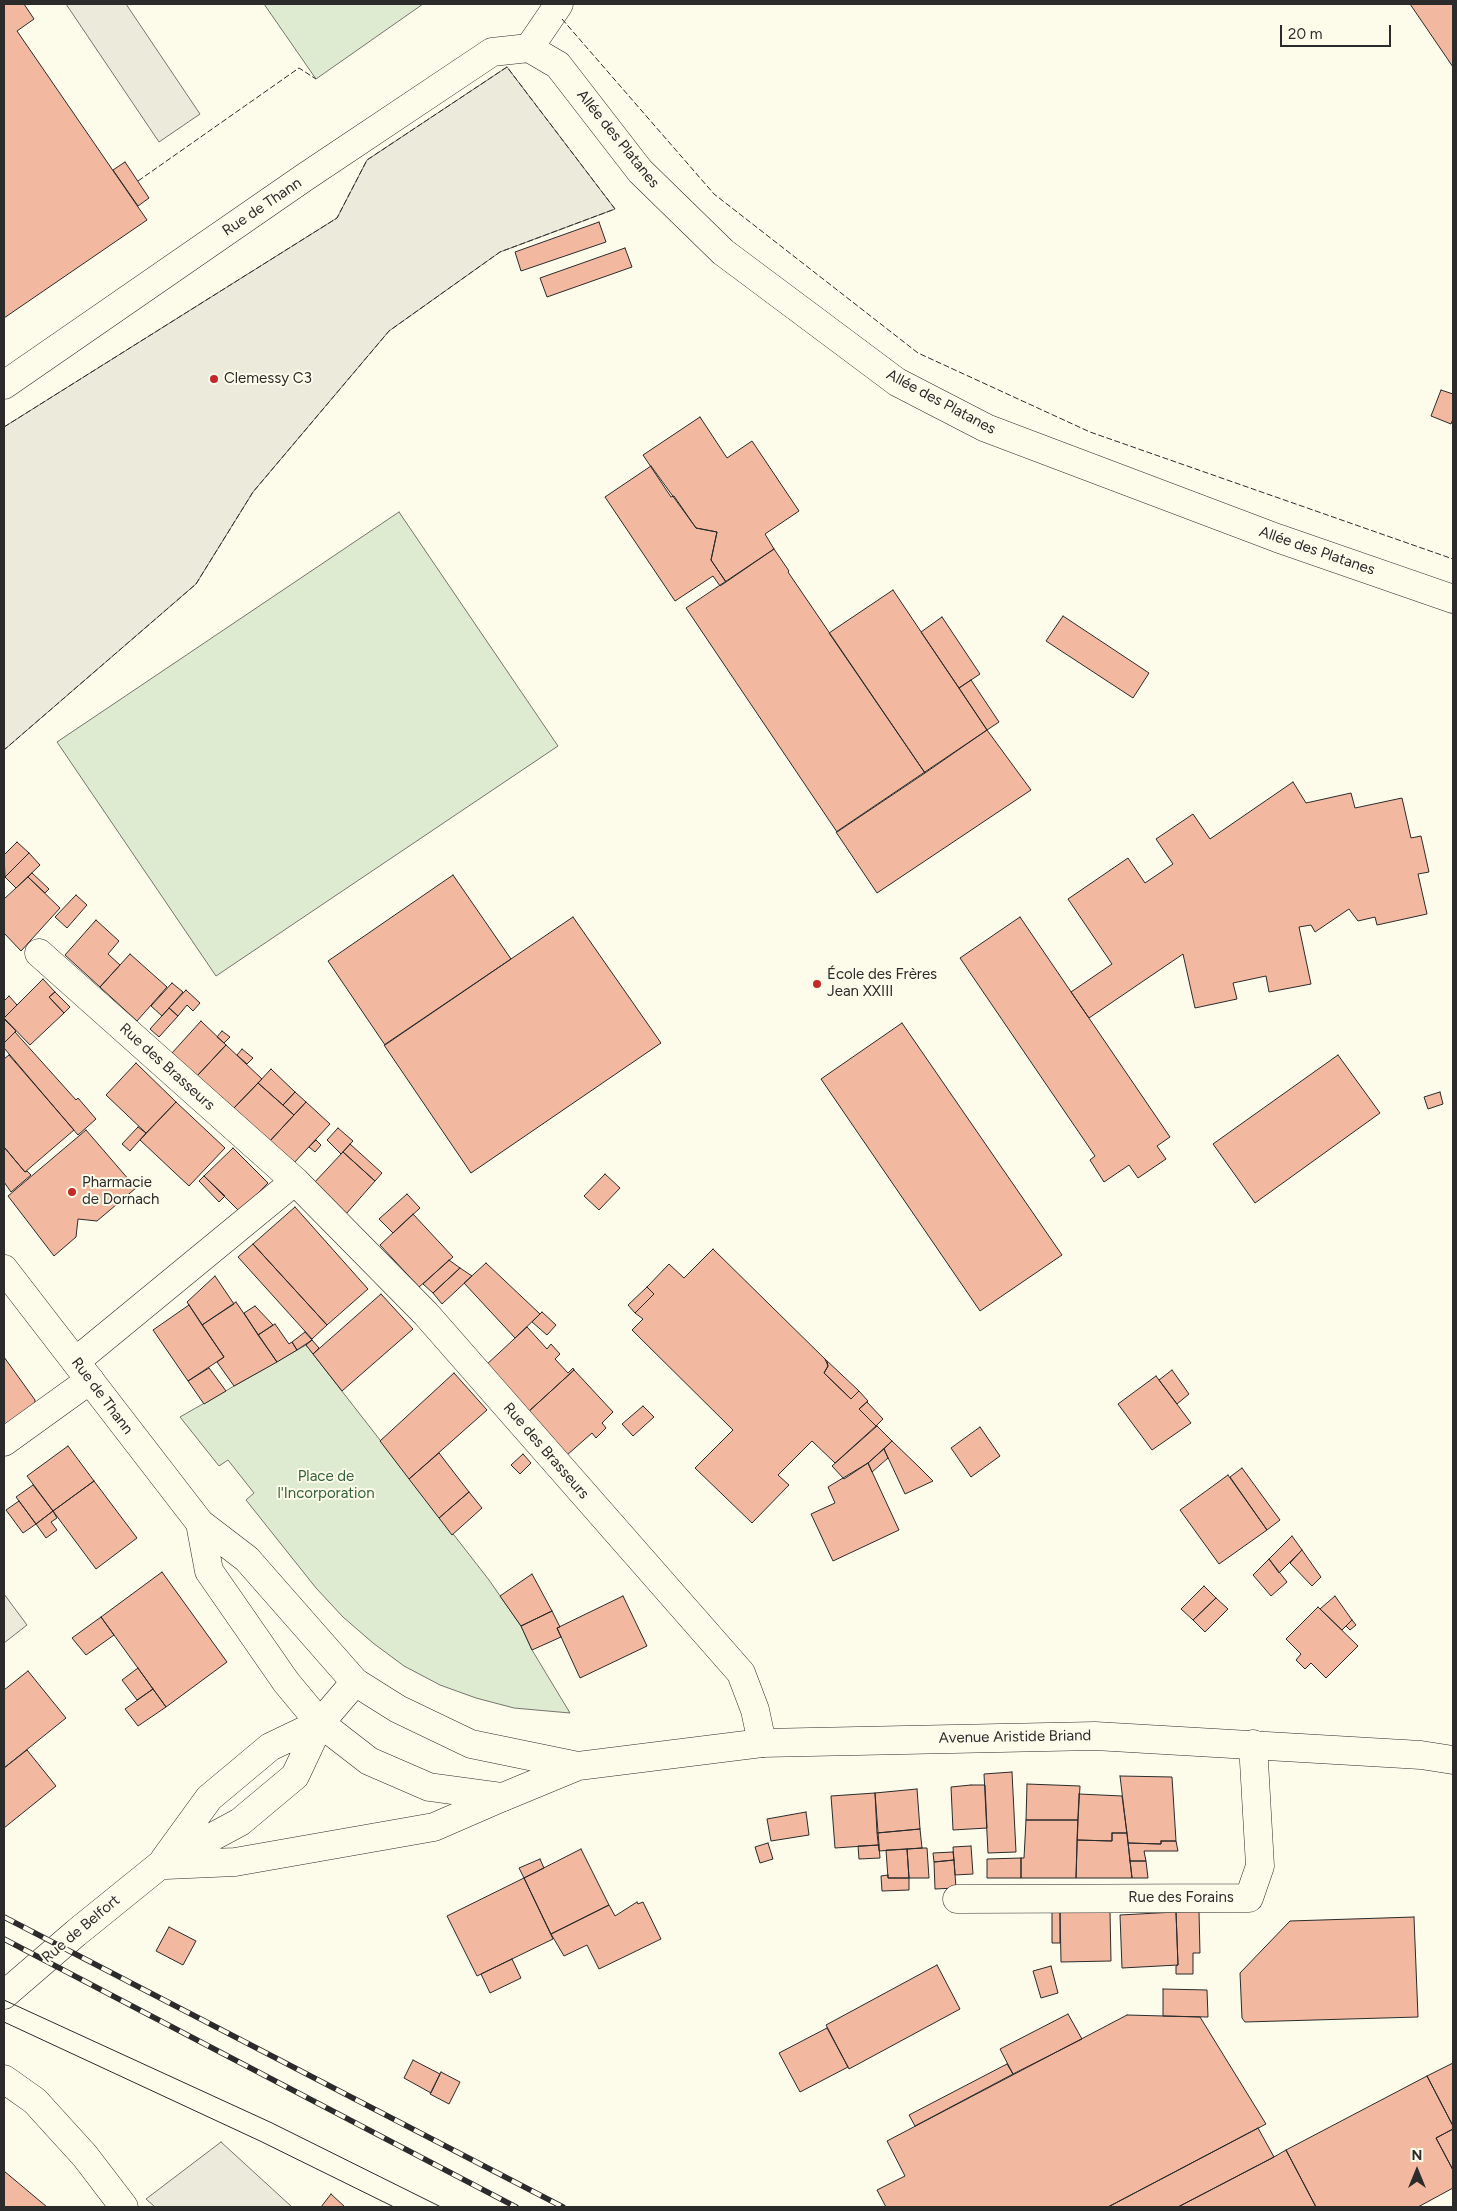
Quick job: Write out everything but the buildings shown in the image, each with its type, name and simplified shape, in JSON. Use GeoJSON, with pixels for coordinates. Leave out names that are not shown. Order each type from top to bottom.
{"type":"FeatureCollection","features":[{"type":"Feature","properties":{"kind":"street"},"geometry":{"type":"LineString","coordinates":[[529,48],[559,4]]}},
{"type":"Feature","properties":{"kind":"street","name":"Rue de Thann"},"geometry":{"type":"LineString","coordinates":[[4,385],[305,177],[492,52],[529,48]]}},
{"type":"Feature","properties":{"kind":"street","name":"Allée des Platanes"},"geometry":{"type":"LineString","coordinates":[[529,48],[558,65],[640,171],[723,252],[897,382],[986,428],[1277,538],[1453,599]]}},
{"type":"Feature","properties":{"kind":"street","name":"Rue des Brasseurs"},"geometry":{"type":"LineString","coordinates":[[39,953],[295,1181],[426,1314],[741,1673],[754,1710],[762,1743]]}},
{"type":"Feature","properties":{"kind":"street"},"geometry":{"type":"LineString","coordinates":[[4,1442],[295,1181]]}},
{"type":"Feature","properties":{"kind":"street","name":"Rue de Thann"},"geometry":{"type":"LineString","coordinates":[[4,1269],[83,1370],[171,1488],[200,1523],[247,1559],[355,1682]]}},
{"type":"Feature","properties":{"kind":"street","name":"Rue de Thann"},"geometry":{"type":"LineString","coordinates":[[200,1523],[209,1571],[286,1682],[320,1723]]}},
{"type":"Feature","properties":{"kind":"street"},"geometry":{"type":"LineString","coordinates":[[160,1865],[240,1822],[295,1776],[320,1723],[355,1682]]}},
{"type":"Feature","properties":{"kind":"street","name":"Avenue Aristide Briand"},"geometry":{"type":"LineString","coordinates":[[355,1682],[398,1709],[471,1744],[578,1766]]}},
{"type":"Feature","properties":{"kind":"street"},"geometry":{"type":"LineString","coordinates":[[320,1723],[369,1761],[429,1787],[503,1797]]}},
{"type":"Feature","properties":{"kind":"street"},"geometry":{"type":"LineString","coordinates":[[160,1865],[209,1798],[270,1747],[320,1723]]}},
{"type":"Feature","properties":{"kind":"street","name":"Avenue Aristide Briand"},"geometry":{"type":"LineString","coordinates":[[160,1865],[235,1862],[434,1827],[578,1766],[762,1743],[1095,1736],[1421,1755],[1453,1760]]}},
{"type":"Feature","properties":{"kind":"street","name":"Rue des Forains"},"geometry":{"type":"LineString","coordinates":[[957,1899],[1249,1898],[1260,1866],[1253,1744]]}},
{"type":"Feature","properties":{"kind":"street","name":"Rue de Belfort"},"geometry":{"type":"LineString","coordinates":[[4,1995],[76,1932],[160,1865]]}},
{"type":"Feature","properties":{"kind":"street"},"geometry":{"type":"LineString","coordinates":[[4,2079],[35,2101],[85,2156],[118,2205]]}},
{"type":"Feature","properties":{"kind":"green space"},"geometry":{"type":"Polygon","coordinates":[[[264,4],[423,4],[316,79],[264,4]]]}},
{"type":"Feature","properties":{"kind":"green space"},"geometry":{"type":"Polygon","coordinates":[[[399,512],[558,746],[216,976],[57,742],[399,512]]]}},
{"type":"Feature","properties":{"kind":"green space","name":"Place de l'Incorporation"},"geometry":{"type":"Polygon","coordinates":[[[306,1345],[489,1580],[521,1626],[532,1650],[570,1713],[514,1708],[476,1698],[440,1685],[404,1666],[373,1643],[343,1617],[316,1588],[246,1500],[254,1493],[228,1460],[219,1466],[180,1417],[306,1345]]]}},
{"type":"Feature","properties":{"kind":"shaded area"},"geometry":{"type":"Polygon","coordinates":[[[66,4],[126,4],[200,114],[159,142],[66,4]]]}},
{"type":"Feature","properties":{"kind":"shaded area","name":"Clemessy C3"},"geometry":{"type":"Polygon","coordinates":[[[507,67],[615,209],[500,252],[389,331],[253,492],[196,584],[4,750],[4,427],[337,218],[367,160],[507,67]]]}},
{"type":"Feature","properties":{"kind":"shaded area"},"geometry":{"type":"Polygon","coordinates":[[[4,1594],[27,1625],[4,1643],[4,1594]]]}},
{"type":"Feature","properties":{"kind":"shaded area"},"geometry":{"type":"Polygon","coordinates":[[[221,2142],[292,2207],[155,2207],[146,2199],[221,2142]]]}},
{"type":"Feature","properties":{"kind":"tram line"},"geometry":{"type":"LineString","coordinates":[[4,2000],[272,2123],[441,2207]]}},
{"type":"Feature","properties":{"kind":"tram line"},"geometry":{"type":"LineString","coordinates":[[4,2022],[260,2141],[394,2207]]}},
{"type":"Feature","properties":{"kind":"railway"},"geometry":{"type":"LineString","coordinates":[[4,1917],[563,2207]]}},
{"type":"Feature","properties":{"kind":"railway"},"geometry":{"type":"LineString","coordinates":[[4,1939],[516,2207]]}},
{"type":"Feature","properties":{"kind":"fence"},"geometry":{"type":"LineString","coordinates":[[562,19],[714,194],[918,353],[1090,432],[1453,559]]}},
{"type":"Feature","properties":{"kind":"fence"},"geometry":{"type":"LineString","coordinates":[[4,427],[337,218],[367,160],[507,67],[615,209],[500,252],[389,331],[253,492],[196,584],[4,750]]}},
{"type":"Feature","properties":{"kind":"fence"},"geometry":{"type":"LineString","coordinates":[[138,181],[299,68],[316,79]]}},
{"type":"Feature","properties":{"kind":"place","name":"Clemessy C3"},"geometry":{"type":"Point","coordinates":[214,379]}},
{"type":"Feature","properties":{"kind":"place","name":"École des Frères Jean XXIII"},"geometry":{"type":"Point","coordinates":[817,984]}},
{"type":"Feature","properties":{"kind":"place","name":"Pharmacie de Dornach"},"geometry":{"type":"Point","coordinates":[72,1192]}}]}
